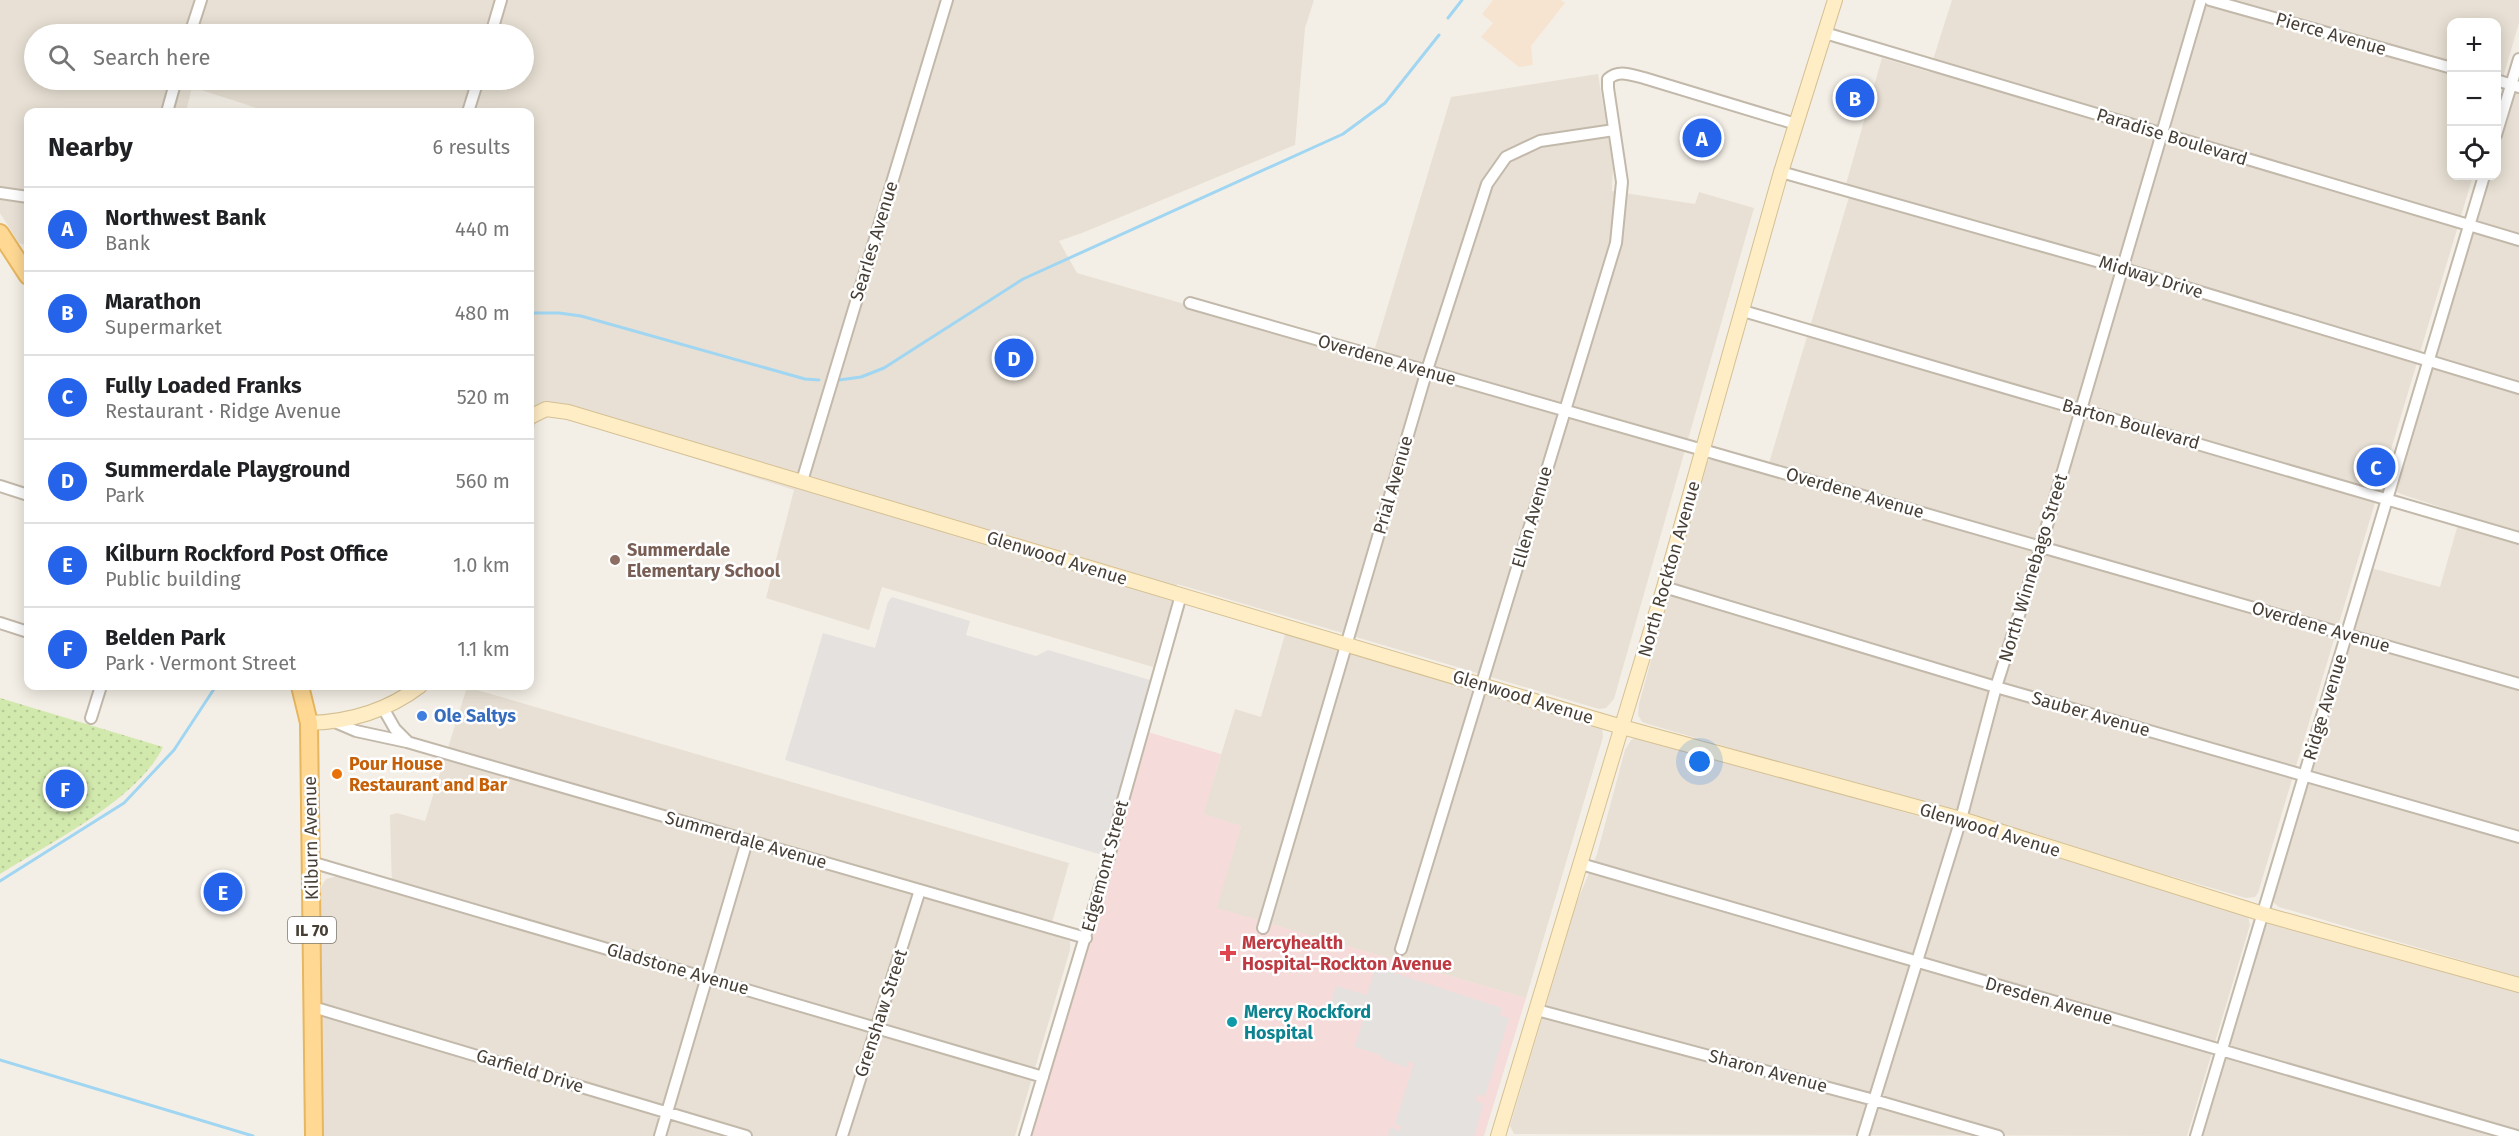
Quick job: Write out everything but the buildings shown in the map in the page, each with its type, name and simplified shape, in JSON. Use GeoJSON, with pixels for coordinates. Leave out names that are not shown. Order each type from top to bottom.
{"type":"FeatureCollection","features":[{"type":"Feature","properties":{"kind":"main road"},"geometry":{"type":"LineString","coordinates":[[0,233],[24,270]]}},
{"type":"Feature","properties":{"kind":"main road","name":"Kilburn Avenue"},"geometry":{"type":"LineString","coordinates":[[301,690],[309,723],[314,1136]]}},
{"type":"Feature","properties":{"kind":"street"},"geometry":{"type":"LineString","coordinates":[[193,24],[201,0]]}},
{"type":"Feature","properties":{"kind":"street"},"geometry":{"type":"LineString","coordinates":[[494,24],[501,0]]}},
{"type":"Feature","properties":{"kind":"street","name":"Searles Avenue"},"geometry":{"type":"LineString","coordinates":[[802,481],[947,0]]}},
{"type":"Feature","properties":{"kind":"street","name":"North Rockton Avenue"},"geometry":{"type":"LineString","coordinates":[[1498,1136],[1664,587],[1781,172],[1835,0]]}},
{"type":"Feature","properties":{"kind":"street","name":"North Winnebago Street"},"geometry":{"type":"LineString","coordinates":[[1863,1136],[1960,819],[1996,687],[2041,546],[2201,0]]}},
{"type":"Feature","properties":{"kind":"street","name":"Pierce Avenue"},"geometry":{"type":"LineString","coordinates":[[2210,0],[2447,67]]}},
{"type":"Feature","properties":{"kind":"street","name":"Paradise Boulevard"},"geometry":{"type":"LineString","coordinates":[[1825,33],[2519,240]]}},
{"type":"Feature","properties":{"kind":"street"},"geometry":{"type":"LineString","coordinates":[[2499,126],[2515,86],[2519,59]]}},
{"type":"Feature","properties":{"kind":"street","name":"Ellen Avenue"},"geometry":{"type":"LineString","coordinates":[[1401,949],[1616,243],[1622,182],[1608,79],[1614,74],[1633,75],[1796,124]]}},
{"type":"Feature","properties":{"kind":"street"},"geometry":{"type":"LineString","coordinates":[[168,108],[173,90]]}},
{"type":"Feature","properties":{"kind":"street"},"geometry":{"type":"LineString","coordinates":[[469,108],[475,90]]}},
{"type":"Feature","properties":{"kind":"street","name":"Prial Avenue"},"geometry":{"type":"LineString","coordinates":[[1263,927],[1427,370],[1488,184],[1506,157],[1540,141],[1614,130]]}},
{"type":"Feature","properties":{"kind":"street","name":"Midway Drive"},"geometry":{"type":"LineString","coordinates":[[1781,172],[2121,268],[2519,388]]}},
{"type":"Feature","properties":{"kind":"street","name":"Ridge Avenue"},"geometry":{"type":"LineString","coordinates":[[2196,1136],[2483,180]]}},
{"type":"Feature","properties":{"kind":"street"},"geometry":{"type":"LineString","coordinates":[[3,196],[24,198]]}},
{"type":"Feature","properties":{"kind":"street","name":"Overdene Avenue"},"geometry":{"type":"LineString","coordinates":[[1190,303],[2519,684]]}},
{"type":"Feature","properties":{"kind":"street","name":"Barton Boulevard"},"geometry":{"type":"LineString","coordinates":[[1743,311],[2519,538]]}},
{"type":"Feature","properties":{"kind":"street","name":"Glenwood Avenue"},"geometry":{"type":"LineString","coordinates":[[534,415],[546,409],[568,411],[1622,727],[1960,819],[2263,914],[2519,985]]}},
{"type":"Feature","properties":{"kind":"street"},"geometry":{"type":"LineString","coordinates":[[0,486],[24,494]]}},
{"type":"Feature","properties":{"kind":"street","name":"Sauber Avenue"},"geometry":{"type":"LineString","coordinates":[[1664,587],[1996,687],[2519,837]]}},
{"type":"Feature","properties":{"kind":"street","name":"Edgemont Street"},"geometry":{"type":"LineString","coordinates":[[1025,1136],[1086,938],[1181,595]]}},
{"type":"Feature","properties":{"kind":"street"},"geometry":{"type":"LineString","coordinates":[[0,623],[24,631]]}},
{"type":"Feature","properties":{"kind":"street"},"geometry":{"type":"LineString","coordinates":[[91,718],[100,690]]}},
{"type":"Feature","properties":{"kind":"street"},"geometry":{"type":"LineString","coordinates":[[309,723],[335,722],[383,708],[413,690]]}},
{"type":"Feature","properties":{"kind":"street"},"geometry":{"type":"LineString","coordinates":[[383,708],[395,729],[407,742]]}},
{"type":"Feature","properties":{"kind":"street","name":"Summerdale Avenue"},"geometry":{"type":"LineString","coordinates":[[335,722],[356,731],[407,742],[1086,938]]}},
{"type":"Feature","properties":{"kind":"street"},"geometry":{"type":"LineString","coordinates":[[660,1136],[747,841]]}},
{"type":"Feature","properties":{"kind":"street","name":"Gladstone Avenue"},"geometry":{"type":"LineString","coordinates":[[311,862],[1043,1077]]}},
{"type":"Feature","properties":{"kind":"street","name":"Dresden Avenue"},"geometry":{"type":"LineString","coordinates":[[1581,864],[1915,963],[2517,1136]]}},
{"type":"Feature","properties":{"kind":"street","name":"Grenshaw Street"},"geometry":{"type":"LineString","coordinates":[[842,1136],[920,890]]}},
{"type":"Feature","properties":{"kind":"street","name":"Garfield Drive"},"geometry":{"type":"LineString","coordinates":[[313,1007],[746,1136]]}},
{"type":"Feature","properties":{"kind":"street","name":"Sharon Avenue"},"geometry":{"type":"LineString","coordinates":[[1537,1010],[1874,1100],[1998,1136]]}},
{"type":"Feature","properties":{"kind":"shaded area"},"geometry":{"type":"Polygon","coordinates":[[[0,0],[1314,0],[1305,28],[1295,145],[1059,241],[1077,273],[1372,358],[1451,97],[1598,74],[1613,167],[1612,191],[1695,204],[1699,192],[1754,208],[1614,699],[1606,708],[1599,709],[1177,584],[1153,667],[882,587],[869,630],[766,598],[794,490],[558,415],[546,415],[537,419],[534,429],[534,108],[257,108],[201,90],[534,90],[534,24],[24,24],[24,90],[191,90],[187,108],[24,108],[24,245],[19,243],[0,213],[0,0]]]}},
{"type":"Feature","properties":{"kind":"shaded area"},"geometry":{"type":"Polygon","coordinates":[[[1493,0],[1561,0],[1565,3],[1531,46],[1533,65],[1519,67],[1481,37],[1493,23],[1482,14],[1493,0]]]}},
{"type":"Feature","properties":{"kind":"shaded area"},"geometry":{"type":"Polygon","coordinates":[[[1952,0],[2519,0],[2519,23],[2501,84],[2501,18],[2447,18],[2447,180],[2472,180],[2255,897],[2246,898],[1648,724],[1642,722],[1638,715],[1639,704],[1705,464],[1709,460],[1723,460],[1766,473],[1849,197],[1846,184],[1882,58],[1929,72],[1952,0]]]}},
{"type":"Feature","properties":{"kind":"shaded area"},"geometry":{"type":"Polygon","coordinates":[[[2519,72],[2519,977],[2279,907],[2273,902],[2274,889],[2371,568],[2440,587],[2461,514],[2401,494],[2397,492],[2397,487],[2487,180],[2501,180],[2501,134],[2519,72]]]}},
{"type":"Feature","properties":{"kind":"shaded area"},"geometry":{"type":"Polygon","coordinates":[[[892,597],[970,621],[966,635],[1036,656],[1048,650],[1157,682],[1109,857],[785,760],[823,633],[875,648],[888,602],[892,597]]]}},
{"type":"Feature","properties":{"kind":"shaded area"},"geometry":{"type":"Polygon","coordinates":[[[1286,631],[1602,727],[1603,737],[1526,998],[1216,908],[1241,826],[1203,814],[1235,709],[1261,717],[1286,631]]]}},
{"type":"Feature","properties":{"kind":"shaded area"},"geometry":{"type":"Polygon","coordinates":[[[466,690],[477,690],[1069,863],[1049,933],[1070,941],[1070,950],[1015,1136],[321,1136],[318,892],[326,879],[337,876],[346,876],[392,889],[390,815],[397,813],[425,821],[466,690]]]}},
{"type":"Feature","properties":{"kind":"shaded area","name":"Mercyhealth Hospital–Rockton Avenue"},"geometry":{"type":"Polygon","coordinates":[[[1148,732],[1221,754],[1204,814],[1241,826],[1217,908],[1526,998],[1484,1136],[1029,1136],[1148,732]]]}},
{"type":"Feature","properties":{"kind":"shaded area"},"geometry":{"type":"Polygon","coordinates":[[[1635,738],[1651,739],[2242,910],[2248,915],[2250,925],[2187,1136],[1514,1134],[1510,1126],[1576,904],[1597,854],[1625,750],[1635,738]]]}},
{"type":"Feature","properties":{"kind":"shaded area"},"geometry":{"type":"Polygon","coordinates":[[[2269,919],[2519,990],[2519,1136],[2201,1136],[2264,922],[2269,919]]]}},
{"type":"Feature","properties":{"kind":"shaded area"},"geometry":{"type":"Polygon","coordinates":[[[1376,967],[1502,1008],[1500,1016],[1509,1018],[1485,1096],[1478,1094],[1475,1100],[1483,1104],[1474,1136],[1388,1136],[1391,1126],[1397,1131],[1403,1127],[1395,1124],[1414,1063],[1406,1061],[1409,1068],[1385,1060],[1378,1054],[1355,1047],[1363,1020],[1339,1011],[1334,1007],[1332,1001],[1336,986],[1367,995],[1376,967]]]}},
{"type":"Feature","properties":{"kind":"green space"},"geometry":{"type":"Polygon","coordinates":[[[0,698],[163,747],[151,766],[134,785],[113,802],[67,834],[0,874],[0,698]]]}},
{"type":"Feature","properties":{"kind":"waterway"},"geometry":{"type":"LineString","coordinates":[[1448,18],[1462,0]]}},
{"type":"Feature","properties":{"kind":"waterway"},"geometry":{"type":"LineString","coordinates":[[839,380],[861,377],[884,368],[1023,279],[1343,134],[1385,103],[1439,35]]}},
{"type":"Feature","properties":{"kind":"waterway"},"geometry":{"type":"LineString","coordinates":[[534,313],[581,316],[805,379],[819,380]]}},
{"type":"Feature","properties":{"kind":"waterway"},"geometry":{"type":"LineString","coordinates":[[0,881],[124,803],[174,750],[213,690]]}},
{"type":"Feature","properties":{"kind":"waterway"},"geometry":{"type":"LineString","coordinates":[[0,1060],[253,1136]]}},
{"type":"Feature","properties":{"kind":"place","name":"Marathon"},"geometry":{"type":"Point","coordinates":[1855,98]}},
{"type":"Feature","properties":{"kind":"place","name":"Northwest Bank"},"geometry":{"type":"Point","coordinates":[1702,138]}},
{"type":"Feature","properties":{"kind":"place","name":"Summerdale Playground"},"geometry":{"type":"Point","coordinates":[1014,358]}},
{"type":"Feature","properties":{"kind":"place","name":"Fully Loaded Franks"},"geometry":{"type":"Point","coordinates":[2376,467]}},
{"type":"Feature","properties":{"kind":"place","name":"Summerdale Elementary School"},"geometry":{"type":"Point","coordinates":[615,560]}},
{"type":"Feature","properties":{"kind":"place","name":"Ole Saltys"},"geometry":{"type":"Point","coordinates":[422,716]}},
{"type":"Feature","properties":{"kind":"place","name":"Pour House Restaurant and Bar"},"geometry":{"type":"Point","coordinates":[337,774]}},
{"type":"Feature","properties":{"kind":"place","name":"Belden Park"},"geometry":{"type":"Point","coordinates":[65,789]}},
{"type":"Feature","properties":{"kind":"place","name":"Kilburn Rockford Post Office"},"geometry":{"type":"Point","coordinates":[223,892]}},
{"type":"Feature","properties":{"kind":"place","name":"Mercyhealth Hospital–Rockton Avenue"},"geometry":{"type":"Point","coordinates":[1228,953]}},
{"type":"Feature","properties":{"kind":"place","name":"Mercy Rockford Hospital"},"geometry":{"type":"Point","coordinates":[1232,1022]}}]}
